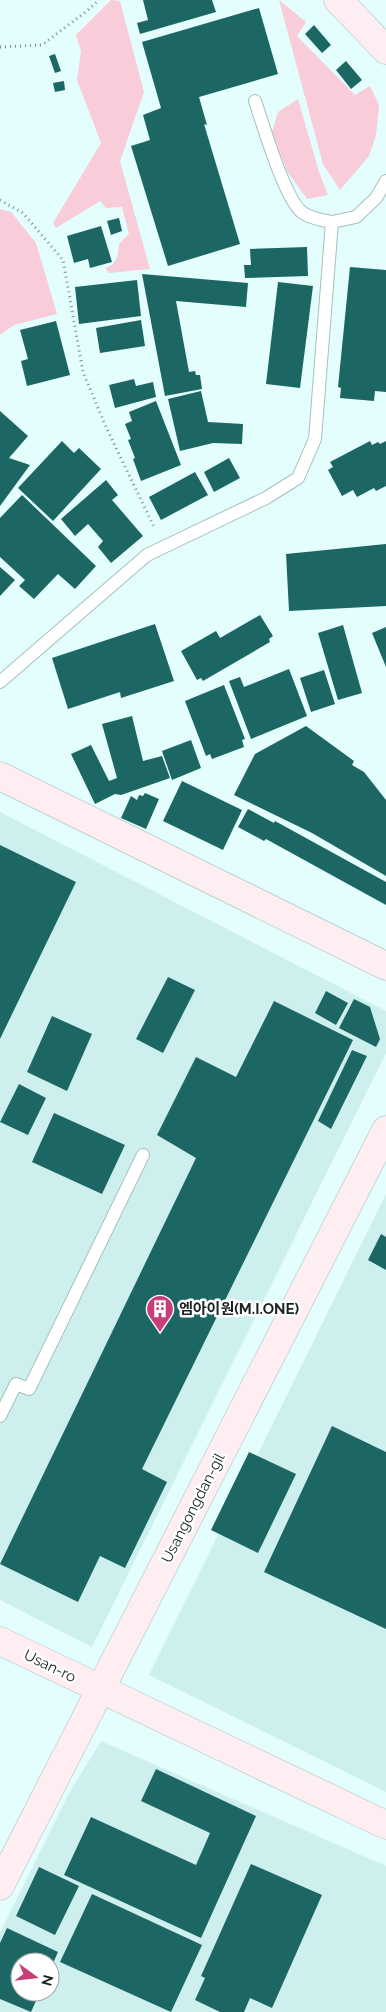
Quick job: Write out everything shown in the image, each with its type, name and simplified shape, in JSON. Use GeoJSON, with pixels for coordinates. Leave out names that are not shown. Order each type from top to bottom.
{"type":"FeatureCollection","features":[{"type":"Feature","properties":{"kind":"street"},"geometry":{"type":"LineString","coordinates":[[338,0],[386,50]]}},
{"type":"Feature","properties":{"kind":"street"},"geometry":{"type":"LineString","coordinates":[[0,776],[386,966]]}},
{"type":"Feature","properties":{"kind":"street","name":"Usangongdan-gil"},"geometry":{"type":"LineString","coordinates":[[0,1886],[386,1130]]}},
{"type":"Feature","properties":{"kind":"street","name":"Usan-ro"},"geometry":{"type":"LineString","coordinates":[[0,1641],[386,1826]]}},
{"type":"Feature","properties":{"kind":"lane"},"geometry":{"type":"LineString","coordinates":[[255,101],[290,198],[302,213],[332,222],[356,217],[376,198],[386,181]]}},
{"type":"Feature","properties":{"kind":"lane"},"geometry":{"type":"LineString","coordinates":[[0,682],[147,555],[266,498],[298,478],[315,439],[332,222]]}},
{"type":"Feature","properties":{"kind":"lane"},"geometry":{"type":"LineString","coordinates":[[0,1416],[16,1384],[29,1389],[143,1156]]}},
{"type":"Feature","properties":{"kind":"path"},"geometry":{"type":"LineString","coordinates":[[0,47],[42,45],[99,0]]}},
{"type":"Feature","properties":{"kind":"path"},"geometry":{"type":"LineString","coordinates":[[0,200],[23,213],[63,260],[83,372],[106,427],[163,548]]}},
{"type":"Feature","properties":{"kind":"shaded area"},"geometry":{"type":"Polygon","coordinates":[[[111,0],[120,1],[144,92],[120,161],[150,269],[109,273],[105,268],[115,262],[119,244],[129,234],[122,207],[106,208],[100,201],[56,228],[53,223],[101,143],[77,80],[81,51],[76,35],[111,0]]]}},
{"type":"Feature","properties":{"kind":"shaded area"},"geometry":{"type":"Polygon","coordinates":[[[279,0],[306,22],[297,36],[355,95],[370,86],[379,105],[376,135],[369,156],[340,190],[323,164],[279,0]]]}},
{"type":"Feature","properties":{"kind":"shaded area"},"geometry":{"type":"Polygon","coordinates":[[[298,99],[319,172],[328,195],[307,199],[287,171],[272,132],[278,112],[298,99]]]}},
{"type":"Feature","properties":{"kind":"shaded area"},"geometry":{"type":"Polygon","coordinates":[[[0,209],[11,212],[36,243],[57,314],[14,325],[0,335],[0,209]]]}},
{"type":"Feature","properties":{"kind":"shaded area"},"geometry":{"type":"Polygon","coordinates":[[[0,812],[386,1011],[386,1053],[92,1647],[0,1600],[0,812]]]}},
{"type":"Feature","properties":{"kind":"shaded area"},"geometry":{"type":"Polygon","coordinates":[[[386,1194],[386,1792],[149,1675],[386,1194]]]}},
{"type":"Feature","properties":{"kind":"shaded area"},"geometry":{"type":"Polygon","coordinates":[[[101,1741],[386,1866],[386,2012],[0,2012],[0,1933],[68,1795],[101,1741]]]}},
{"type":"Feature","properties":{"kind":"building"},"geometry":{"type":"Polygon","coordinates":[[[143,0],[212,0],[216,12],[140,34],[137,23],[148,20],[143,0]]]}},
{"type":"Feature","properties":{"kind":"building"},"geometry":{"type":"Polygon","coordinates":[[[259,8],[278,74],[199,97],[207,125],[204,124],[240,244],[168,266],[131,146],[150,140],[143,115],[161,108],[142,42],[259,8]]]}},
{"type":"Feature","properties":{"kind":"building"},"geometry":{"type":"Polygon","coordinates":[[[314,25],[331,45],[322,53],[305,34],[314,25]]]}},
{"type":"Feature","properties":{"kind":"building"},"geometry":{"type":"Polygon","coordinates":[[[55,54],[61,71],[55,73],[49,56],[55,54]]]}},
{"type":"Feature","properties":{"kind":"building"},"geometry":{"type":"Polygon","coordinates":[[[346,61],[362,80],[351,89],[336,70],[346,61]]]}},
{"type":"Feature","properties":{"kind":"building"},"geometry":{"type":"Polygon","coordinates":[[[64,81],[65,90],[55,92],[53,83],[64,81]]]}},
{"type":"Feature","properties":{"kind":"building"},"geometry":{"type":"Polygon","coordinates":[[[119,218],[122,231],[111,235],[107,221],[119,218]]]}},
{"type":"Feature","properties":{"kind":"building"},"geometry":{"type":"Polygon","coordinates":[[[101,226],[112,262],[90,268],[88,259],[74,263],[67,236],[101,226]]]}},
{"type":"Feature","properties":{"kind":"building"},"geometry":{"type":"Polygon","coordinates":[[[307,247],[308,276],[245,278],[244,265],[251,265],[250,249],[307,247]]]}},
{"type":"Feature","properties":{"kind":"building"},"geometry":{"type":"Polygon","coordinates":[[[350,267],[386,270],[386,392],[375,391],[374,401],[340,398],[341,388],[338,387],[350,267]]]}},
{"type":"Feature","properties":{"kind":"building"},"geometry":{"type":"Polygon","coordinates":[[[142,274],[248,283],[246,307],[176,301],[189,372],[195,371],[196,375],[200,375],[202,389],[165,396],[142,274]]]}},
{"type":"Feature","properties":{"kind":"building"},"geometry":{"type":"Polygon","coordinates":[[[137,280],[141,316],[79,324],[75,287],[137,280]]]}},
{"type":"Feature","properties":{"kind":"building"},"geometry":{"type":"Polygon","coordinates":[[[278,282],[313,286],[300,388],[266,384],[278,282]]]}},
{"type":"Feature","properties":{"kind":"building"},"geometry":{"type":"Polygon","coordinates":[[[141,320],[145,346],[100,353],[96,328],[141,320]]]}},
{"type":"Feature","properties":{"kind":"building"},"geometry":{"type":"Polygon","coordinates":[[[56,321],[70,375],[27,386],[21,361],[28,359],[20,330],[56,321]]]}},
{"type":"Feature","properties":{"kind":"building"},"geometry":{"type":"Polygon","coordinates":[[[134,379],[136,386],[153,382],[156,397],[115,408],[109,385],[134,379]]]}},
{"type":"Feature","properties":{"kind":"building"},"geometry":{"type":"Polygon","coordinates":[[[201,391],[208,422],[243,424],[242,444],[213,443],[180,451],[168,399],[201,391]]]}},
{"type":"Feature","properties":{"kind":"building"},"geometry":{"type":"Polygon","coordinates":[[[156,401],[181,465],[141,481],[133,459],[135,458],[128,440],[131,439],[125,424],[132,421],[129,412],[156,401]]]}},
{"type":"Feature","properties":{"kind":"building"},"geometry":{"type":"Polygon","coordinates":[[[0,411],[28,436],[9,458],[30,465],[0,506],[0,411]]]}},
{"type":"Feature","properties":{"kind":"building"},"geometry":{"type":"Polygon","coordinates":[[[62,441],[74,453],[79,448],[101,469],[53,521],[18,488],[62,441]]]}},
{"type":"Feature","properties":{"kind":"building"},"geometry":{"type":"Polygon","coordinates":[[[370,441],[372,445],[386,441],[386,486],[376,491],[374,488],[357,497],[353,490],[342,496],[328,470],[333,467],[330,462],[370,441]]]}},
{"type":"Feature","properties":{"kind":"building"},"geometry":{"type":"Polygon","coordinates":[[[229,458],[240,478],[214,492],[204,472],[229,458]]]}},
{"type":"Feature","properties":{"kind":"building"},"geometry":{"type":"Polygon","coordinates":[[[195,472],[208,495],[161,520],[149,497],[195,472]]]}},
{"type":"Feature","properties":{"kind":"building"},"geometry":{"type":"Polygon","coordinates":[[[106,480],[118,495],[112,500],[143,536],[111,563],[98,547],[103,541],[88,524],[75,536],[61,519],[106,480]]]}},
{"type":"Feature","properties":{"kind":"building"},"geometry":{"type":"Polygon","coordinates":[[[22,495],[96,566],[75,589],[58,574],[34,599],[19,586],[25,580],[0,557],[0,518],[22,495]]]}},
{"type":"Feature","properties":{"kind":"building"},"geometry":{"type":"Polygon","coordinates":[[[386,544],[386,606],[289,611],[286,554],[386,544]]]}},
{"type":"Feature","properties":{"kind":"building"},"geometry":{"type":"Polygon","coordinates":[[[0,567],[15,580],[0,596],[0,567]]]}},
{"type":"Feature","properties":{"kind":"building"},"geometry":{"type":"Polygon","coordinates":[[[260,615],[273,636],[269,639],[270,642],[203,681],[201,678],[197,680],[181,651],[216,631],[220,638],[260,615]]]}},
{"type":"Feature","properties":{"kind":"building"},"geometry":{"type":"Polygon","coordinates":[[[155,624],[174,681],[121,698],[120,692],[68,709],[52,658],[155,624]]]}},
{"type":"Feature","properties":{"kind":"building"},"geometry":{"type":"Polygon","coordinates":[[[343,625],[362,693],[338,700],[318,633],[343,625]]]}},
{"type":"Feature","properties":{"kind":"building"},"geometry":{"type":"Polygon","coordinates":[[[386,627],[386,667],[372,633],[386,627]]]}},
{"type":"Feature","properties":{"kind":"building"},"geometry":{"type":"Polygon","coordinates":[[[289,669],[307,716],[251,739],[229,681],[240,677],[244,687],[289,669]]]}},
{"type":"Feature","properties":{"kind":"building"},"geometry":{"type":"Polygon","coordinates":[[[324,670],[335,704],[311,712],[300,678],[324,670]]]}},
{"type":"Feature","properties":{"kind":"building"},"geometry":{"type":"Polygon","coordinates":[[[224,685],[245,739],[242,740],[244,747],[212,759],[210,754],[206,756],[185,701],[224,685]]]}},
{"type":"Feature","properties":{"kind":"building"},"geometry":{"type":"Polygon","coordinates":[[[132,716],[143,761],[162,756],[170,778],[121,795],[115,794],[95,804],[71,754],[91,745],[109,781],[117,778],[102,724],[132,716]]]}},
{"type":"Feature","properties":{"kind":"building"},"geometry":{"type":"Polygon","coordinates":[[[306,726],[354,761],[352,765],[364,772],[386,800],[386,876],[312,833],[234,795],[255,754],[306,726]]]}},
{"type":"Feature","properties":{"kind":"building"},"geometry":{"type":"Polygon","coordinates":[[[191,740],[201,768],[172,780],[162,751],[191,740]]]}},
{"type":"Feature","properties":{"kind":"building"},"geometry":{"type":"Polygon","coordinates":[[[182,781],[242,810],[223,850],[163,821],[182,781]]]}},
{"type":"Feature","properties":{"kind":"building"},"geometry":{"type":"Polygon","coordinates":[[[145,793],[159,799],[146,829],[121,818],[131,796],[137,800],[139,795],[143,796],[145,793]]]}},
{"type":"Feature","properties":{"kind":"building"},"geometry":{"type":"Polygon","coordinates":[[[248,809],[274,823],[275,821],[386,882],[386,905],[266,839],[264,841],[238,827],[248,809]]]}},
{"type":"Feature","properties":{"kind":"building"},"geometry":{"type":"Polygon","coordinates":[[[0,845],[76,882],[0,1039],[0,845]]]}},
{"type":"Feature","properties":{"kind":"building"},"geometry":{"type":"Polygon","coordinates":[[[168,977],[195,990],[163,1053],[136,1039],[168,977]]]}},
{"type":"Feature","properties":{"kind":"building"},"geometry":{"type":"Polygon","coordinates":[[[326,991],[348,1003],[336,1025],[315,1013],[326,991]]]}},
{"type":"Feature","properties":{"kind":"building"},"geometry":{"type":"Polygon","coordinates":[[[354,999],[370,1007],[380,1039],[376,1047],[339,1028],[354,999]]]}},
{"type":"Feature","properties":{"kind":"building","name":"엠아이원(M.I.ONE)"},"geometry":{"type":"Polygon","coordinates":[[[274,1001],[353,1040],[142,1469],[167,1482],[125,1568],[100,1556],[78,1602],[0,1564],[196,1158],[157,1135],[196,1057],[236,1077],[274,1001]]]}},
{"type":"Feature","properties":{"kind":"building"},"geometry":{"type":"Polygon","coordinates":[[[52,1016],[92,1034],[67,1091],[27,1072],[52,1016]]]}},
{"type":"Feature","properties":{"kind":"building"},"geometry":{"type":"Polygon","coordinates":[[[352,1050],[367,1056],[331,1129],[318,1121],[352,1050]]]}},
{"type":"Feature","properties":{"kind":"building"},"geometry":{"type":"Polygon","coordinates":[[[19,1084],[46,1098],[28,1135],[0,1122],[19,1084]]]}},
{"type":"Feature","properties":{"kind":"building"},"geometry":{"type":"Polygon","coordinates":[[[54,1113],[125,1145],[102,1194],[32,1162],[54,1113]]]}},
{"type":"Feature","properties":{"kind":"building"},"geometry":{"type":"Polygon","coordinates":[[[381,1234],[386,1237],[386,1270],[368,1260],[381,1234]]]}},
{"type":"Feature","properties":{"kind":"building"},"geometry":{"type":"Polygon","coordinates":[[[332,1426],[386,1452],[386,1629],[264,1572],[332,1426]]]}},
{"type":"Feature","properties":{"kind":"building"},"geometry":{"type":"Polygon","coordinates":[[[249,1452],[296,1474],[258,1553],[211,1530],[249,1452]]]}},
{"type":"Feature","properties":{"kind":"building"},"geometry":{"type":"Polygon","coordinates":[[[156,1769],[256,1816],[201,1938],[64,1875],[91,1817],[196,1865],[210,1833],[141,1801],[156,1769]]]}},
{"type":"Feature","properties":{"kind":"building"},"geometry":{"type":"Polygon","coordinates":[[[251,1864],[322,1895],[272,2008],[250,1998],[244,2012],[220,2012],[195,2000],[205,1978],[201,1976],[251,1864]]]}},
{"type":"Feature","properties":{"kind":"building"},"geometry":{"type":"Polygon","coordinates":[[[39,1867],[79,1886],[55,1935],[16,1916],[39,1867]]]}},
{"type":"Feature","properties":{"kind":"building"},"geometry":{"type":"Polygon","coordinates":[[[92,1894],[202,1945],[171,2012],[60,1962],[92,1894]]]}},
{"type":"Feature","properties":{"kind":"building"},"geometry":{"type":"Polygon","coordinates":[[[7,1928],[58,1952],[10,1952],[10,2002],[36,2002],[31,2012],[0,1999],[0,1943],[7,1928]]]}},
{"type":"Feature","properties":{"kind":"place","name":"엠아이원(M.I.ONE)"},"geometry":{"type":"Point","coordinates":[160,1333]}}]}
